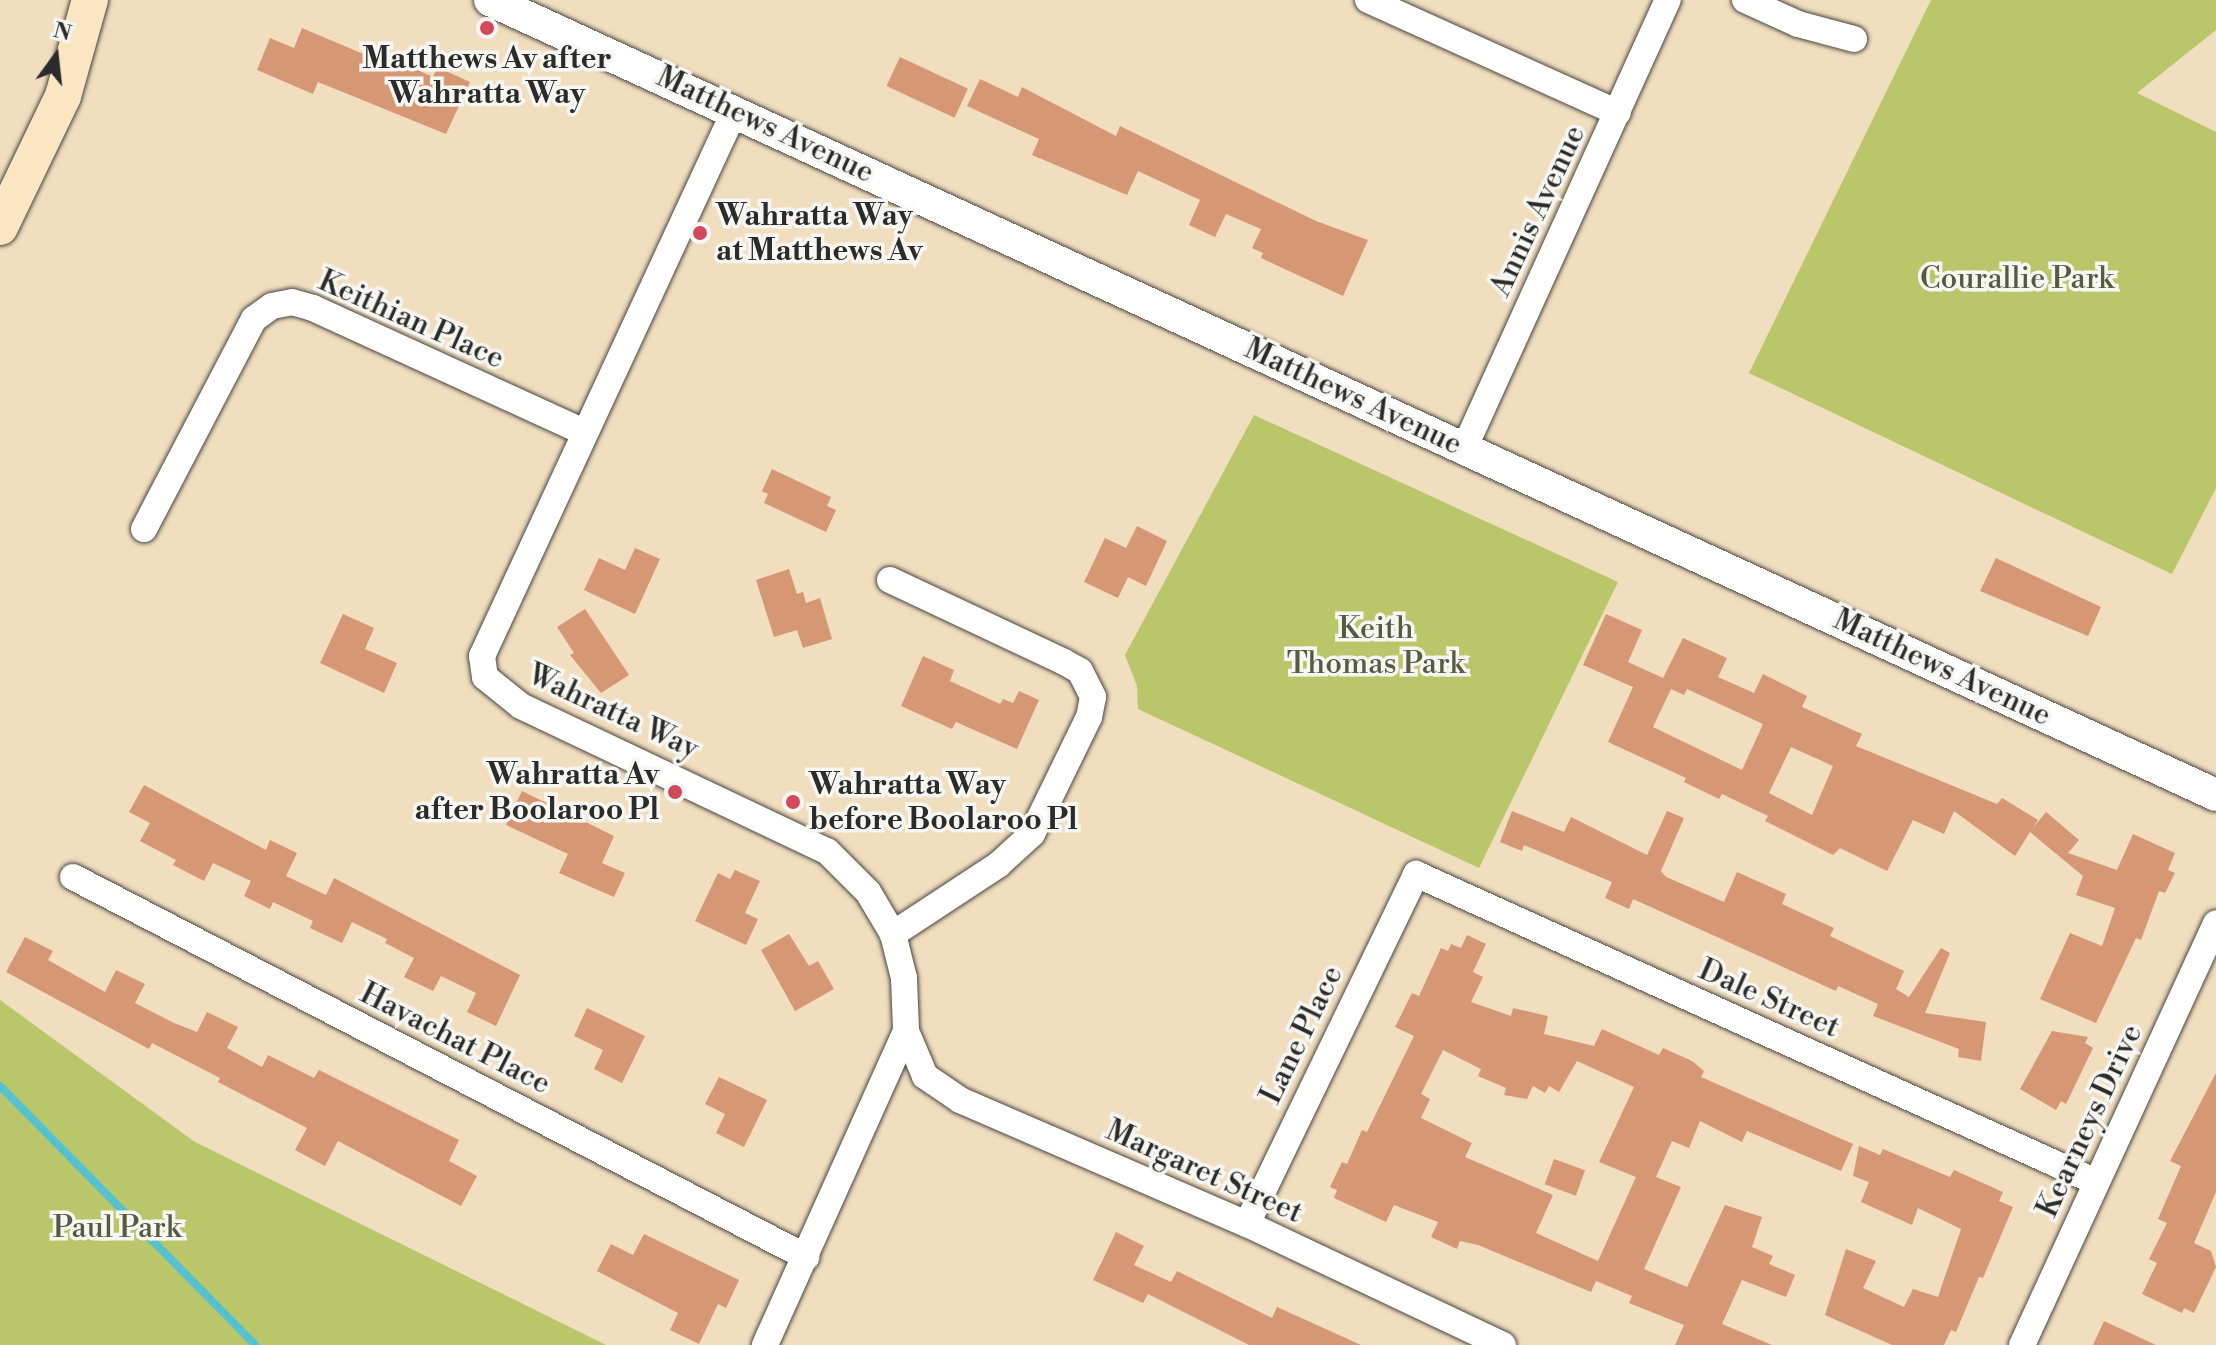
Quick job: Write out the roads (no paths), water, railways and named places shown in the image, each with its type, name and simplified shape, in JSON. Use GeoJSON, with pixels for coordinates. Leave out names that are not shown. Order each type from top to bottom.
{"type":"FeatureCollection","features":[{"type":"Feature","properties":{"kind":"main road"},"geometry":{"type":"LineString","coordinates":[[0,227],[63,96],[90,0]]}},
{"type":"Feature","properties":{"kind":"street","name":"Matthews Avenue"},"geometry":{"type":"LineString","coordinates":[[490,0],[735,110],[2216,795]]}},
{"type":"Feature","properties":{"kind":"street"},"geometry":{"type":"LineString","coordinates":[[1368,0],[1618,113]]}},
{"type":"Feature","properties":{"kind":"street","name":"Annis Avenue"},"geometry":{"type":"LineString","coordinates":[[1464,449],[1668,0]]}},
{"type":"Feature","properties":{"kind":"street"},"geometry":{"type":"LineString","coordinates":[[1745,0],[1798,24],[1854,39]]}},
{"type":"Feature","properties":{"kind":"street","name":"Wahratta Way"},"geometry":{"type":"LineString","coordinates":[[735,110],[582,431],[488,635],[482,656],[485,677],[521,706],[827,851],[868,892],[893,934],[904,978],[906,1031],[765,1345]]}},
{"type":"Feature","properties":{"kind":"street","name":"Keithian Place"},"geometry":{"type":"LineString","coordinates":[[144,529],[254,319],[272,306],[292,302],[313,308],[582,431]]}},
{"type":"Feature","properties":{"kind":"street"},"geometry":{"type":"LineString","coordinates":[[890,580],[1080,671],[1093,697],[1083,731],[1032,834],[998,865],[893,934]]}},
{"type":"Feature","properties":{"kind":"street","name":"Dale Street"},"geometry":{"type":"LineString","coordinates":[[1416,874],[2096,1182]]}},
{"type":"Feature","properties":{"kind":"street","name":"Lane Place"},"geometry":{"type":"LineString","coordinates":[[1247,1224],[1416,874]]}},
{"type":"Feature","properties":{"kind":"street","name":"Havachat Place"},"geometry":{"type":"LineString","coordinates":[[73,877],[806,1257]]}},
{"type":"Feature","properties":{"kind":"street","name":"Kearneys Drive"},"geometry":{"type":"LineString","coordinates":[[2022,1345],[2216,924]]}},
{"type":"Feature","properties":{"kind":"street","name":"Margaret Street"},"geometry":{"type":"LineString","coordinates":[[906,1031],[925,1076],[940,1089],[1247,1224],[1503,1345]]}},
{"type":"Feature","properties":{"kind":"waterway"},"geometry":{"type":"LineString","coordinates":[[0,1086],[255,1345]]}},
{"type":"Feature","properties":{"kind":"place","name":"Matthews Av after Wahratta Way"},"geometry":{"type":"Point","coordinates":[487,28]}},
{"type":"Feature","properties":{"kind":"place","name":"Wahratta Way at Matthews Av"},"geometry":{"type":"Point","coordinates":[700,233]}},
{"type":"Feature","properties":{"kind":"place","name":"Wahratta Av after Boolaroo Pl"},"geometry":{"type":"Point","coordinates":[675,792]}},
{"type":"Feature","properties":{"kind":"place","name":"Wahratta Way before Boolaroo Pl"},"geometry":{"type":"Point","coordinates":[793,802]}},
{"type":"Feature","properties":{"kind":"park label","name":"Courallie Park"},"geometry":{"type":"Point","coordinates":[2017,279]}},
{"type":"Feature","properties":{"kind":"park label","name":"Keith Thomas Park"},"geometry":{"type":"Point","coordinates":[1376,646]}},
{"type":"Feature","properties":{"kind":"park label","name":"Paul Park"},"geometry":{"type":"Point","coordinates":[117,1228]}}]}
